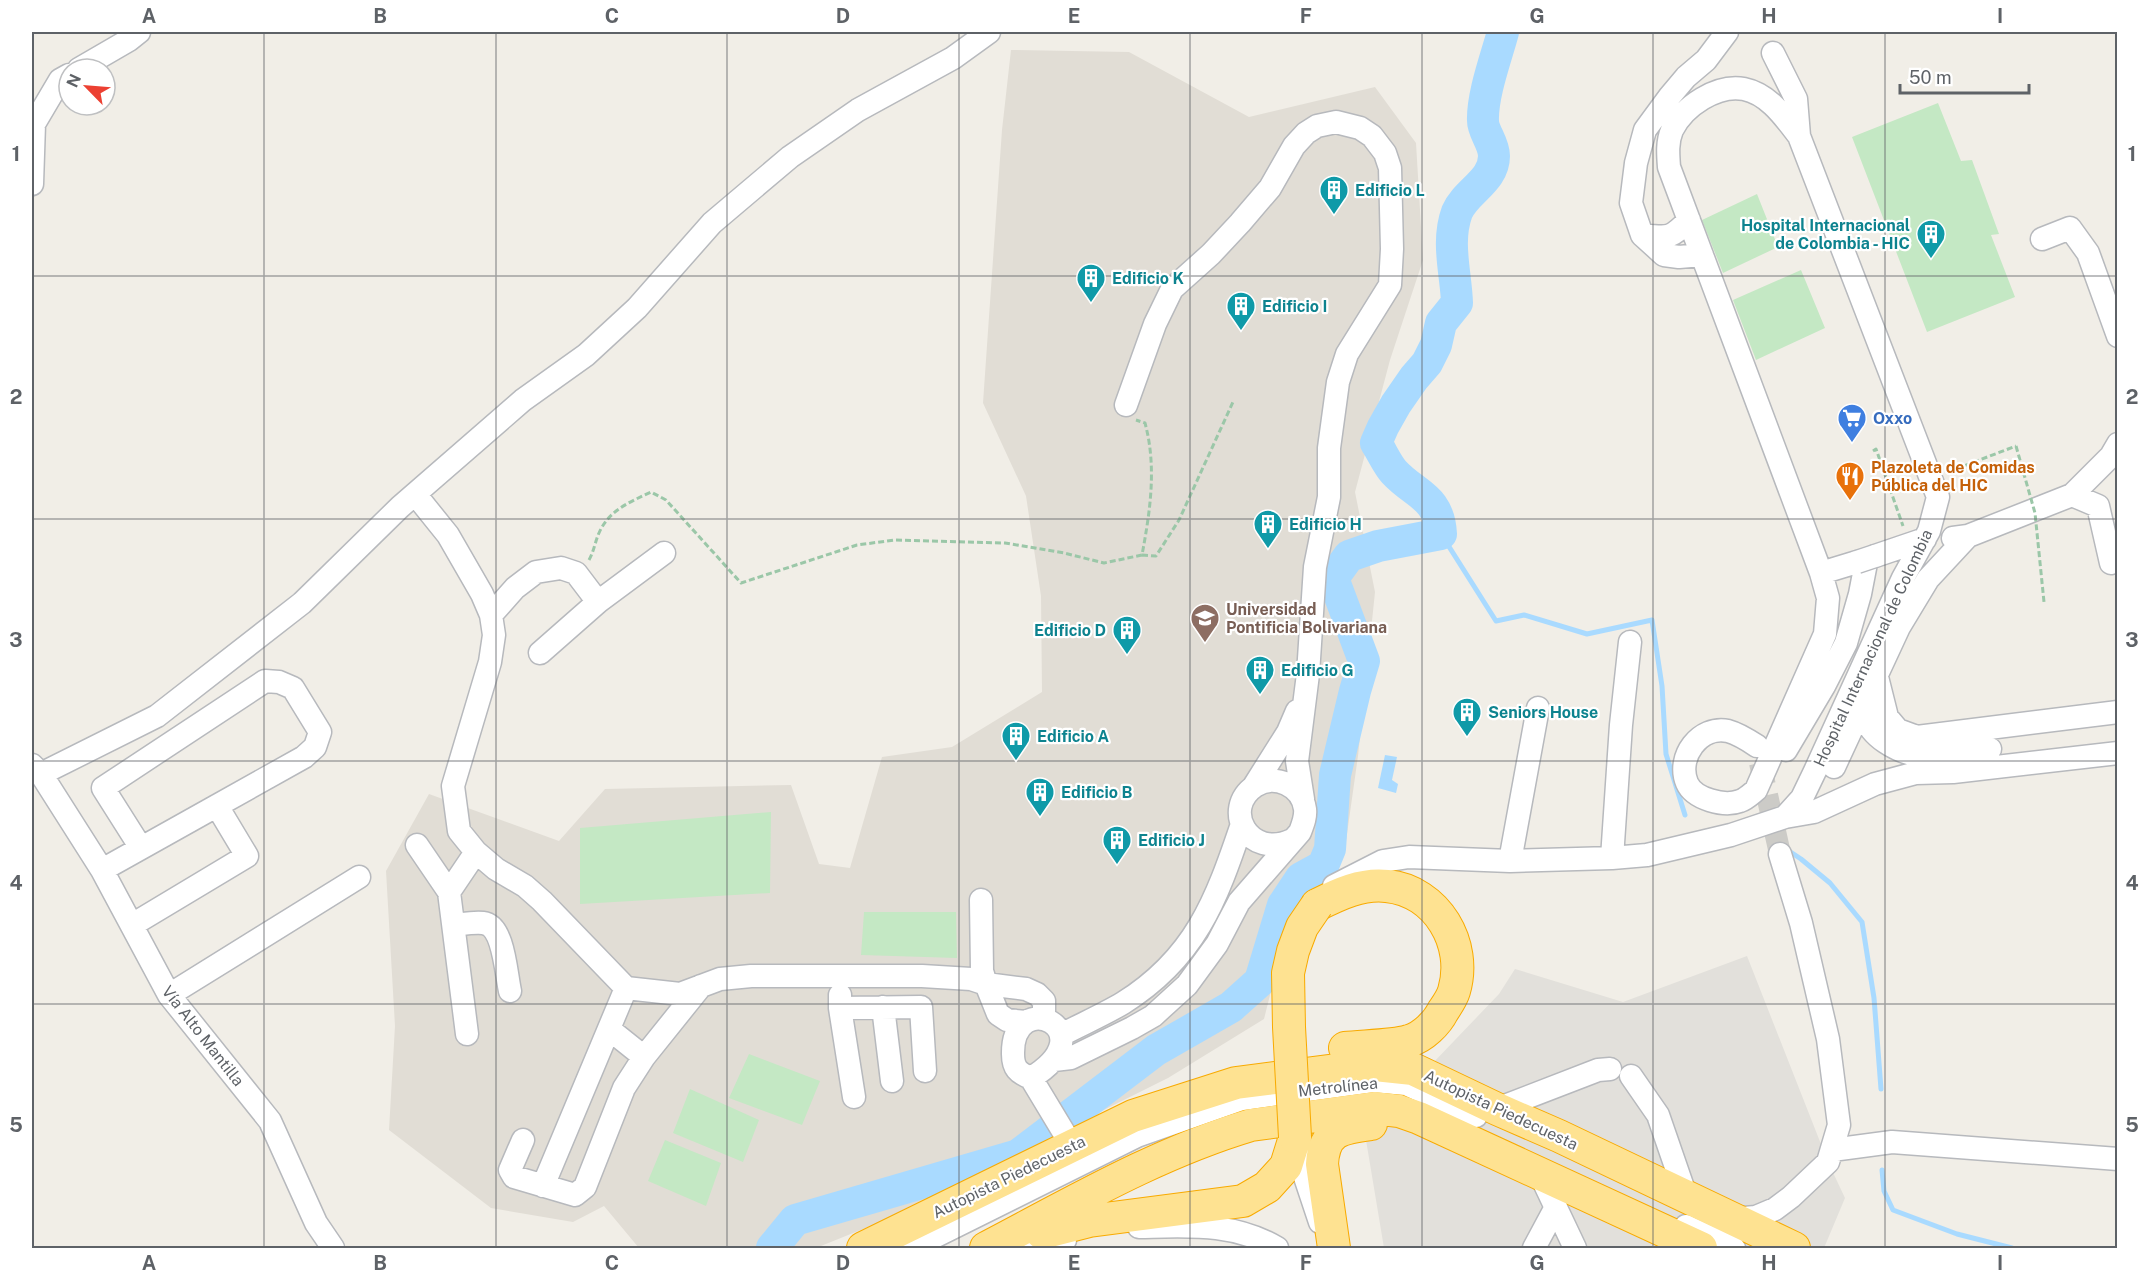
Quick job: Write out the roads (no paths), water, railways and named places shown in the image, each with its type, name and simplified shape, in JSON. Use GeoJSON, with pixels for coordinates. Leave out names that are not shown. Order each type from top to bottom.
{"type":"FeatureCollection","features":[{"type":"Feature","properties":{"kind":"highway"},"geometry":{"type":"LineString","coordinates":[[987,1248],[1089,1221],[1243,1201],[1267,1187],[1286,1166],[1295,1137],[1289,1027],[1288,973],[1302,927],[1317,905],[1340,893],[1362,886],[1387,886],[1409,891],[1431,905],[1448,927],[1456,946],[1458,966],[1454,992],[1438,1020],[1421,1035],[1409,1041],[1309,1052],[1281,1062],[1236,1083]]}},
{"type":"Feature","properties":{"kind":"highway","name":"Autopista Piedecuesta"},"geometry":{"type":"LineString","coordinates":[[863,1248],[1066,1138],[1236,1083],[1375,1065],[1413,1069],[1559,1136],[1687,1199],[1732,1234],[1794,1248]]}},
{"type":"Feature","properties":{"kind":"highway"},"geometry":{"type":"LineString","coordinates":[[987,1248],[1150,1163],[1243,1128],[1374,1108],[1399,1111],[1419,1118],[1701,1248]]}},
{"type":"Feature","properties":{"kind":"highway"},"geometry":{"type":"LineString","coordinates":[[1333,1248],[1322,1164],[1327,1142],[1335,1132],[1347,1127],[1419,1118]]}},
{"type":"Feature","properties":{"kind":"street"},"geometry":{"type":"LineString","coordinates":[[36,769],[157,716],[302,603],[415,494],[523,400],[586,355],[637,308],[712,223],[790,157],[858,110],[953,58],[989,32]]}},
{"type":"Feature","properties":{"kind":"street"},"geometry":{"type":"LineString","coordinates":[[1702,255],[1679,257],[1664,255],[1642,235],[1631,203],[1636,163],[1645,130],[1670,96],[1686,77],[1706,60],[1727,32]]}},
{"type":"Feature","properties":{"kind":"street"},"geometry":{"type":"LineString","coordinates":[[95,57],[127,34]]}},
{"type":"Feature","properties":{"kind":"street","name":"Hospital Internacional de Colombia"},"geometry":{"type":"LineString","coordinates":[[1773,53],[1796,99],[1799,136]]}},
{"type":"Feature","properties":{"kind":"street"},"geometry":{"type":"LineString","coordinates":[[32,184],[34,124],[57,85]]}},
{"type":"Feature","properties":{"kind":"street","name":"Hospital Internacional de Colombia"},"geometry":{"type":"LineString","coordinates":[[1727,88],[1745,89],[1765,98],[1783,115],[1799,136],[1938,497],[1929,531],[1885,550],[1860,594],[1841,651],[1824,686],[1774,770],[1756,790],[1825,634],[1828,598],[1821,573],[1669,167],[1668,149],[1672,131],[1681,116],[1694,104],[1727,88]]}},
{"type":"Feature","properties":{"kind":"street"},"geometry":{"type":"LineString","coordinates":[[1054,1060],[1071,1058],[1154,1016],[1187,985],[1217,944],[1239,902],[1300,832],[1304,821],[1306,810],[1297,761],[1306,684],[1315,567],[1327,513],[1329,448],[1338,382],[1347,354],[1390,285],[1392,249],[1390,168],[1385,153],[1372,136],[1360,128],[1336,122],[1317,126],[1306,133],[1294,146],[1270,188],[1240,223],[1212,254],[1172,289],[1155,324],[1128,400]]}},
{"type":"Feature","properties":{"kind":"street"},"geometry":{"type":"LineString","coordinates":[[1642,235],[1674,236],[1689,220]]}},
{"type":"Feature","properties":{"kind":"street"},"geometry":{"type":"LineString","coordinates":[[2042,239],[2070,228],[2088,253],[2118,336]]}},
{"type":"Feature","properties":{"kind":"street"},"geometry":{"type":"LineString","coordinates":[[1821,573],[1885,550],[1968,536],[2072,495],[2111,456],[2118,444]]}},
{"type":"Feature","properties":{"kind":"street"},"geometry":{"type":"LineString","coordinates":[[415,494],[448,535],[482,594],[494,635],[490,662],[453,786],[459,831],[476,852],[496,869],[525,886],[542,901],[626,988],[680,994],[720,979],[751,976],[922,976],[971,980],[1026,989],[1037,994],[1044,1001],[1035,1020],[1016,1035],[1013,1060],[1015,1069],[1031,1078],[1066,1138]]}},
{"type":"Feature","properties":{"kind":"street"},"geometry":{"type":"LineString","coordinates":[[2072,495],[2098,506],[2111,562]]}},
{"type":"Feature","properties":{"kind":"street"},"geometry":{"type":"LineString","coordinates":[[1814,812],[1867,672],[1899,627],[1928,579],[1968,536]]}},
{"type":"Feature","properties":{"kind":"street","name":"Hospital Internacional de Colombia"},"geometry":{"type":"LineString","coordinates":[[1785,817],[1802,798],[1867,672],[1908,570],[1905,561],[1899,555],[1885,550]]}},
{"type":"Feature","properties":{"kind":"street"},"geometry":{"type":"LineString","coordinates":[[540,653],[598,602],[664,553]]}},
{"type":"Feature","properties":{"kind":"street"},"geometry":{"type":"LineString","coordinates":[[490,615],[515,588],[536,572],[561,568],[576,573],[598,602]]}},
{"type":"Feature","properties":{"kind":"street"},"geometry":{"type":"LineString","coordinates":[[1612,858],[1621,725],[1630,642]]}},
{"type":"Feature","properties":{"kind":"street"},"geometry":{"type":"LineString","coordinates":[[1867,672],[1887,717],[1898,730],[1917,737],[2118,712]]}},
{"type":"Feature","properties":{"kind":"street"},"geometry":{"type":"LineString","coordinates":[[1867,672],[1864,715],[1871,728],[1884,741],[1917,755],[1990,749]]}},
{"type":"Feature","properties":{"kind":"street"},"geometry":{"type":"LineString","coordinates":[[102,870],[304,757],[315,747],[320,732],[293,688],[279,682],[265,681],[103,788],[141,848]]}},
{"type":"Feature","properties":{"kind":"street"},"geometry":{"type":"LineString","coordinates":[[1292,840],[1281,845],[1263,844],[1248,835],[1240,814],[1247,794],[1288,732],[1306,684]]}},
{"type":"Feature","properties":{"kind":"street"},"geometry":{"type":"LineString","coordinates":[[1510,861],[1538,708]]}},
{"type":"Feature","properties":{"kind":"street"},"geometry":{"type":"LineString","coordinates":[[1756,790],[1741,801],[1722,804],[1702,798],[1687,784],[1684,767],[1689,748],[1700,737],[1713,732],[1726,731],[1742,736],[1757,746]]}},
{"type":"Feature","properties":{"kind":"street"},"geometry":{"type":"LineString","coordinates":[[1317,905],[1335,885],[1383,861],[1409,857],[1510,861],[1647,855],[1731,835],[1785,817],[1814,812],[1875,784],[1916,773],[1953,772],[2118,753]]}},
{"type":"Feature","properties":{"kind":"street","name":"Vía Alto Mantilla"},"geometry":{"type":"LineString","coordinates":[[36,769],[102,870],[169,995],[270,1121],[316,1223],[333,1248]]}},
{"type":"Feature","properties":{"kind":"street"},"geometry":{"type":"LineString","coordinates":[[1254,786],[1272,780],[1282,782],[1290,785],[1303,799]]}},
{"type":"Feature","properties":{"kind":"street"},"geometry":{"type":"LineString","coordinates":[[132,925],[247,856],[217,806]]}},
{"type":"Feature","properties":{"kind":"street"},"geometry":{"type":"LineString","coordinates":[[1061,1035],[1123,1003],[1158,979],[1173,963],[1199,930],[1210,908],[1225,875],[1242,824]]}},
{"type":"Feature","properties":{"kind":"street"},"geometry":{"type":"LineString","coordinates":[[417,845],[449,892],[466,1034]]}},
{"type":"Feature","properties":{"kind":"street"},"geometry":{"type":"LineString","coordinates":[[449,892],[476,852]]}},
{"type":"Feature","properties":{"kind":"street"},"geometry":{"type":"LineString","coordinates":[[1732,1234],[1791,1197],[1828,1162],[1839,1125],[1828,1039],[1801,923],[1780,854]]}},
{"type":"Feature","properties":{"kind":"street"},"geometry":{"type":"LineString","coordinates":[[169,995],[359,877]]}},
{"type":"Feature","properties":{"kind":"street"},"geometry":{"type":"LineString","coordinates":[[981,900],[982,971],[998,1014],[1007,1020],[1035,1020],[1057,1026],[1061,1035],[1060,1048],[1054,1060],[1031,1078]]}},
{"type":"Feature","properties":{"kind":"street"},"geometry":{"type":"LineString","coordinates":[[454,925],[484,923],[490,925],[499,934],[510,991]]}},
{"type":"Feature","properties":{"kind":"street"},"geometry":{"type":"LineString","coordinates":[[840,975],[840,1008],[854,1097]]}},
{"type":"Feature","properties":{"kind":"street"},"geometry":{"type":"LineString","coordinates":[[523,1140],[510,1170],[514,1178],[575,1195],[585,1187],[624,1088],[644,1057],[701,986]]}},
{"type":"Feature","properties":{"kind":"street"},"geometry":{"type":"LineString","coordinates":[[543,1186],[626,988]]}},
{"type":"Feature","properties":{"kind":"street"},"geometry":{"type":"LineString","coordinates":[[883,1007],[892,1081]]}},
{"type":"Feature","properties":{"kind":"street"},"geometry":{"type":"LineString","coordinates":[[840,1008],[921,1007],[925,1071]]}},
{"type":"Feature","properties":{"kind":"street"},"geometry":{"type":"LineString","coordinates":[[609,1029],[644,1057]]}},
{"type":"Feature","properties":{"kind":"street"},"geometry":{"type":"LineString","coordinates":[[1497,1109],[1598,1070],[1620,1072],[1658,1115],[1687,1199]]}},
{"type":"Feature","properties":{"kind":"street","name":"Metrolínea"},"geometry":{"type":"LineString","coordinates":[[912,1248],[1137,1136],[1242,1099],[1373,1081],[1406,1084],[1760,1248]]}},
{"type":"Feature","properties":{"kind":"street","name":"Metrolínea"},"geometry":{"type":"LineString","coordinates":[[942,1248],[1141,1146],[1245,1110],[1374,1092],[1406,1097],[1547,1160],[1732,1234]]}},
{"type":"Feature","properties":{"kind":"street"},"geometry":{"type":"LineString","coordinates":[[1839,1125],[1892,1142]]}},
{"type":"Feature","properties":{"kind":"street"},"geometry":{"type":"LineString","coordinates":[[1295,1137],[1316,1212],[1333,1248]]}},
{"type":"Feature","properties":{"kind":"street"},"geometry":{"type":"LineString","coordinates":[[1832,1150],[1892,1142],[2118,1159]]}},
{"type":"Feature","properties":{"kind":"street"},"geometry":{"type":"LineString","coordinates":[[1540,1174],[1575,1248]]}},
{"type":"Feature","properties":{"kind":"street"},"geometry":{"type":"LineString","coordinates":[[1534,1248],[1556,1207]]}},
{"type":"Feature","properties":{"kind":"street"},"geometry":{"type":"LineString","coordinates":[[1027,1248],[1135,1227],[1203,1227],[1234,1230],[1262,1239],[1277,1248]]}},
{"type":"Feature","properties":{"kind":"water"},"geometry":{"type":"Polygon","coordinates":[[[1385,755],[1397,757],[1392,780],[1398,784],[1396,793],[1378,788],[1385,755]]]}},
{"type":"Feature","properties":{"kind":"waterway"},"geometry":{"type":"LineString","coordinates":[[772,1248],[795,1220],[1018,1155],[1156,1050],[1231,1007],[1260,981],[1283,905],[1301,878],[1323,866],[1330,849],[1335,775],[1364,661],[1333,578],[1349,556],[1378,546],[1441,534],[1439,521],[1431,504],[1394,472],[1376,443],[1396,404],[1427,363],[1436,345],[1441,323],[1457,303],[1452,246],[1454,223],[1461,205],[1485,179],[1493,165],[1494,151],[1483,125],[1483,111],[1503,32]]}},
{"type":"Feature","properties":{"kind":"waterway"},"geometry":{"type":"LineString","coordinates":[[1441,534],[1496,621],[1524,615],[1587,634],[1652,620],[1662,686],[1666,754],[1685,815]]}},
{"type":"Feature","properties":{"kind":"waterway"},"geometry":{"type":"LineString","coordinates":[[1768,837],[1801,859],[1830,883],[1862,922],[1874,998],[1881,1089]]}},
{"type":"Feature","properties":{"kind":"waterway"},"geometry":{"type":"LineString","coordinates":[[1882,1170],[1884,1191],[1893,1210],[1957,1234],[2012,1248]]}},
{"type":"Feature","properties":{"kind":"tunnel"},"geometry":{"type":"LineString","coordinates":[[1760,763],[1780,854]]}},
{"type":"Feature","properties":{"kind":"place","name":"Edificio L"},"geometry":{"type":"Point","coordinates":[1334,216]}},
{"type":"Feature","properties":{"kind":"place","name":"Hospital Internacional de Colombia - HIC"},"geometry":{"type":"Point","coordinates":[1931,260]}},
{"type":"Feature","properties":{"kind":"place","name":"Edificio K"},"geometry":{"type":"Point","coordinates":[1091,304]}},
{"type":"Feature","properties":{"kind":"place","name":"Edificio I"},"geometry":{"type":"Point","coordinates":[1241,332]}},
{"type":"Feature","properties":{"kind":"place","name":"Oxxo"},"geometry":{"type":"Point","coordinates":[1852,444]}},
{"type":"Feature","properties":{"kind":"place","name":"Plazoleta de Comidas Pública del HIC"},"geometry":{"type":"Point","coordinates":[1850,502]}},
{"type":"Feature","properties":{"kind":"place","name":"Edificio H"},"geometry":{"type":"Point","coordinates":[1268,550]}},
{"type":"Feature","properties":{"kind":"place","name":"Universidad Pontificia Bolivariana"},"geometry":{"type":"Point","coordinates":[1205,644]}},
{"type":"Feature","properties":{"kind":"place","name":"Edificio D"},"geometry":{"type":"Point","coordinates":[1127,656]}},
{"type":"Feature","properties":{"kind":"place","name":"Edificio G"},"geometry":{"type":"Point","coordinates":[1260,696]}},
{"type":"Feature","properties":{"kind":"place","name":"Seniors House"},"geometry":{"type":"Point","coordinates":[1467,738]}},
{"type":"Feature","properties":{"kind":"place","name":"Edificio A"},"geometry":{"type":"Point","coordinates":[1016,762]}},
{"type":"Feature","properties":{"kind":"place","name":"Edificio B"},"geometry":{"type":"Point","coordinates":[1040,818]}},
{"type":"Feature","properties":{"kind":"place","name":"Edificio J"},"geometry":{"type":"Point","coordinates":[1117,866]}}]}
